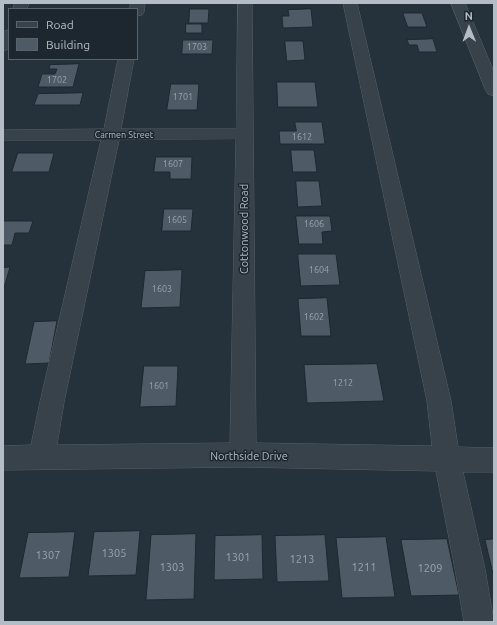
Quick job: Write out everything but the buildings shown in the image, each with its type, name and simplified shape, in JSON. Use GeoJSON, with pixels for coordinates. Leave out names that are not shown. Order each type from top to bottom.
{"type":"FeatureCollection","features":[{"type":"Feature","properties":{"kind":"street","name":"Cottonwood Road"},"geometry":{"type":"LineString","coordinates":[[243,455],[245,3]]}},
{"type":"Feature","properties":{"kind":"street"},"geometry":{"type":"LineString","coordinates":[[350,3],[439,401],[447,459],[470,568],[479,622]]}},
{"type":"Feature","properties":{"kind":"street"},"geometry":{"type":"LineString","coordinates":[[458,3],[494,91]]}},
{"type":"Feature","properties":{"kind":"street"},"geometry":{"type":"LineString","coordinates":[[3,47],[8,36]]}},
{"type":"Feature","properties":{"kind":"street"},"geometry":{"type":"LineString","coordinates":[[42,458],[52,402],[111,136],[126,60]]}},
{"type":"Feature","properties":{"kind":"street","name":"Carmen Street"},"geometry":{"type":"LineString","coordinates":[[3,135],[111,136],[245,134]]}},
{"type":"Feature","properties":{"kind":"street","name":"Northside Drive"},"geometry":{"type":"LineString","coordinates":[[3,458],[243,455],[494,460]]}}]}
